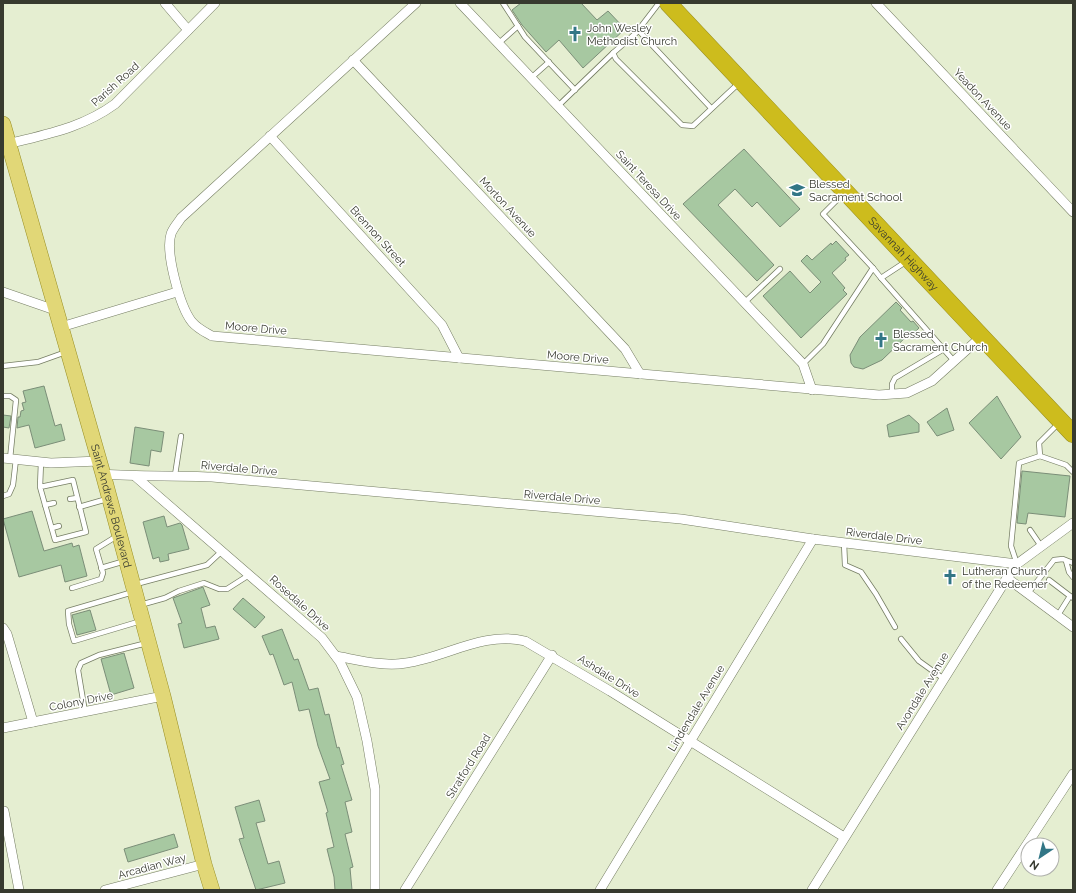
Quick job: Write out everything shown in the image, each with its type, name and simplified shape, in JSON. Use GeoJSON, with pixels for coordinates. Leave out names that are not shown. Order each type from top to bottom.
{"type":"FeatureCollection","features":[{"type":"Feature","properties":{"kind":"highway","name":"Savannah Highway"},"geometry":{"type":"LineString","coordinates":[[668,3],[1073,434]]}},
{"type":"Feature","properties":{"kind":"main road","name":"Saint Andrews Boulevard"},"geometry":{"type":"LineString","coordinates":[[3,124],[136,594],[163,696],[204,864],[212,890]]}},
{"type":"Feature","properties":{"kind":"street"},"geometry":{"type":"LineString","coordinates":[[165,3],[188,30]]}},
{"type":"Feature","properties":{"kind":"street","name":"Parish Road"},"geometry":{"type":"LineString","coordinates":[[8,144],[82,124],[98,116],[115,104],[215,3]]}},
{"type":"Feature","properties":{"kind":"street","name":"Moore Drive"},"geometry":{"type":"LineString","coordinates":[[416,3],[181,218],[171,233],[169,245],[177,292],[192,322],[201,331],[212,336],[879,396],[907,393],[932,380],[982,336]]}},
{"type":"Feature","properties":{"kind":"street","name":"Saint Teresa Drive"},"geometry":{"type":"LineString","coordinates":[[460,3],[803,364],[812,390]]}},
{"type":"Feature","properties":{"kind":"street","name":"Yeadon Avenue"},"geometry":{"type":"LineString","coordinates":[[876,3],[1073,212]]}},
{"type":"Feature","properties":{"kind":"street","name":"Morton Avenue"},"geometry":{"type":"LineString","coordinates":[[353,60],[625,349],[640,374]]}},
{"type":"Feature","properties":{"kind":"street","name":"Brennon Street"},"geometry":{"type":"LineString","coordinates":[[270,136],[442,325],[459,358]]}},
{"type":"Feature","properties":{"kind":"street"},"geometry":{"type":"LineString","coordinates":[[3,292],[55,310]]}},
{"type":"Feature","properties":{"kind":"street"},"geometry":{"type":"LineString","coordinates":[[61,327],[177,292]]}},
{"type":"Feature","properties":{"kind":"street"},"geometry":{"type":"LineString","coordinates":[[10,459],[101,467]]}},
{"type":"Feature","properties":{"kind":"street","name":"Riverdale Drive"},"geometry":{"type":"LineString","coordinates":[[101,467],[136,477],[175,475],[681,519],[813,539],[1017,564]]}},
{"type":"Feature","properties":{"kind":"street","name":"Rosedale Drive"},"geometry":{"type":"LineString","coordinates":[[136,477],[322,638],[336,656],[357,697],[368,741],[375,789],[375,890]]}},
{"type":"Feature","properties":{"kind":"street","name":"Avondale Avenue"},"geometry":{"type":"LineString","coordinates":[[812,890],[1007,578],[1017,564],[1073,523]]}},
{"type":"Feature","properties":{"kind":"street","name":"Lindendale Avenue"},"geometry":{"type":"LineString","coordinates":[[600,890],[813,539]]}},
{"type":"Feature","properties":{"kind":"street"},"geometry":{"type":"LineString","coordinates":[[1007,578],[1073,627]]}},
{"type":"Feature","properties":{"kind":"street"},"geometry":{"type":"LineString","coordinates":[[3,628],[7,634],[32,722]]}},
{"type":"Feature","properties":{"kind":"street","name":"Ashdale Drive"},"geometry":{"type":"LineString","coordinates":[[336,656],[390,664],[405,664],[494,638],[508,638],[525,641],[552,655],[844,837]]}},
{"type":"Feature","properties":{"kind":"street","name":"Stratford Road"},"geometry":{"type":"LineString","coordinates":[[405,890],[552,655]]}},
{"type":"Feature","properties":{"kind":"street","name":"Colony Drive"},"geometry":{"type":"LineString","coordinates":[[3,728],[163,696]]}},
{"type":"Feature","properties":{"kind":"street"},"geometry":{"type":"LineString","coordinates":[[997,890],[1073,774]]}},
{"type":"Feature","properties":{"kind":"street"},"geometry":{"type":"LineString","coordinates":[[4,812],[19,890]]}},
{"type":"Feature","properties":{"kind":"street","name":"Arcadian Way"},"geometry":{"type":"LineString","coordinates":[[106,890],[204,864]]}},
{"type":"Feature","properties":{"kind":"street"},"geometry":{"type":"LineString","coordinates":[[1004,879],[1007,890]]}},
{"type":"Feature","properties":{"kind":"lane"},"geometry":{"type":"LineString","coordinates":[[503,3],[525,36],[575,90]]}},
{"type":"Feature","properties":{"kind":"lane"},"geometry":{"type":"LineString","coordinates":[[558,106],[638,30],[659,3]]}},
{"type":"Feature","properties":{"kind":"lane"},"geometry":{"type":"LineString","coordinates":[[499,44],[518,26]]}},
{"type":"Feature","properties":{"kind":"lane"},"geometry":{"type":"LineString","coordinates":[[638,30],[711,108]]}},
{"type":"Feature","properties":{"kind":"lane"},"geometry":{"type":"LineString","coordinates":[[613,53],[616,59],[682,125],[693,126],[741,81]]}},
{"type":"Feature","properties":{"kind":"lane"},"geometry":{"type":"LineString","coordinates":[[532,78],[549,62]]}},
{"type":"Feature","properties":{"kind":"lane"},"geometry":{"type":"LineString","coordinates":[[845,191],[823,214],[873,268],[954,361]]}},
{"type":"Feature","properties":{"kind":"lane"},"geometry":{"type":"LineString","coordinates":[[881,278],[909,260]]}},
{"type":"Feature","properties":{"kind":"lane"},"geometry":{"type":"LineString","coordinates":[[803,364],[823,344],[873,268]]}},
{"type":"Feature","properties":{"kind":"lane"},"geometry":{"type":"LineString","coordinates":[[744,303],[780,269]]}},
{"type":"Feature","properties":{"kind":"lane"},"geometry":{"type":"LineString","coordinates":[[892,394],[892,384],[895,378],[944,349]]}},
{"type":"Feature","properties":{"kind":"lane"},"geometry":{"type":"LineString","coordinates":[[3,366],[38,362],[68,352]]}},
{"type":"Feature","properties":{"kind":"lane"},"geometry":{"type":"LineString","coordinates":[[3,396],[10,396],[16,400],[10,459],[13,485],[9,494],[3,496]]}},
{"type":"Feature","properties":{"kind":"lane"},"geometry":{"type":"LineString","coordinates":[[1040,456],[1039,442],[1061,421]]}},
{"type":"Feature","properties":{"kind":"lane"},"geometry":{"type":"LineString","coordinates":[[175,475],[181,436]]}},
{"type":"Feature","properties":{"kind":"lane"},"geometry":{"type":"LineString","coordinates":[[1017,564],[1011,546],[1019,463],[1040,456],[1066,465],[1073,472]]}},
{"type":"Feature","properties":{"kind":"lane"},"geometry":{"type":"LineString","coordinates":[[40,487],[73,480],[86,532],[55,540],[40,487],[41,462]]}},
{"type":"Feature","properties":{"kind":"lane"},"geometry":{"type":"LineString","coordinates":[[70,499],[77,498]]}},
{"type":"Feature","properties":{"kind":"lane"},"geometry":{"type":"LineString","coordinates":[[79,507],[109,499]]}},
{"type":"Feature","properties":{"kind":"lane"},"geometry":{"type":"LineString","coordinates":[[45,505],[54,503]]}},
{"type":"Feature","properties":{"kind":"lane"},"geometry":{"type":"LineString","coordinates":[[76,521],[83,520]]}},
{"type":"Feature","properties":{"kind":"lane"},"geometry":{"type":"LineString","coordinates":[[52,528],[59,526]]}},
{"type":"Feature","properties":{"kind":"lane"},"geometry":{"type":"LineString","coordinates":[[1030,530],[1040,546]]}},
{"type":"Feature","properties":{"kind":"lane"},"geometry":{"type":"LineString","coordinates":[[72,588],[101,579],[103,573],[96,549],[119,535]]}},
{"type":"Feature","properties":{"kind":"lane"},"geometry":{"type":"LineString","coordinates":[[844,543],[845,565],[861,572],[895,627]]}},
{"type":"Feature","properties":{"kind":"lane"},"geometry":{"type":"LineString","coordinates":[[143,620],[74,641],[69,624],[68,611],[136,594],[207,565],[222,551]]}},
{"type":"Feature","properties":{"kind":"lane"},"geometry":{"type":"LineString","coordinates":[[1028,593],[1054,560],[1063,559],[1073,564]]}},
{"type":"Feature","properties":{"kind":"lane"},"geometry":{"type":"LineString","coordinates":[[101,568],[126,561]]}},
{"type":"Feature","properties":{"kind":"lane"},"geometry":{"type":"LineString","coordinates":[[1066,561],[1073,567]]}},
{"type":"Feature","properties":{"kind":"lane"},"geometry":{"type":"LineString","coordinates":[[1066,561],[1069,572],[1073,577]]}},
{"type":"Feature","properties":{"kind":"lane"},"geometry":{"type":"LineString","coordinates":[[136,594],[166,598],[179,591],[204,583],[219,589],[227,589],[249,575]]}},
{"type":"Feature","properties":{"kind":"lane"},"geometry":{"type":"LineString","coordinates":[[1049,580],[1072,597],[1058,616]]}},
{"type":"Feature","properties":{"kind":"lane"},"geometry":{"type":"LineString","coordinates":[[901,640],[919,661],[944,679]]}},
{"type":"Feature","properties":{"kind":"lane"},"geometry":{"type":"LineString","coordinates":[[85,712],[78,670],[81,662],[98,654],[149,643]]}},
{"type":"Feature","properties":{"kind":"building","name":"John Wesley Methodist Church"},"geometry":{"type":"Polygon","coordinates":[[[521,3],[581,3],[597,20],[608,11],[625,29],[583,68],[559,40],[546,52],[522,25],[512,10],[521,3]]]}},
{"type":"Feature","properties":{"kind":"building"},"geometry":{"type":"Polygon","coordinates":[[[744,149],[800,209],[780,227],[757,202],[752,207],[735,189],[718,205],[774,265],[757,281],[683,204],[744,149]]]}},
{"type":"Feature","properties":{"kind":"building"},"geometry":{"type":"Polygon","coordinates":[[[836,241],[849,255],[845,258],[846,260],[832,273],[845,288],[843,290],[847,294],[801,338],[763,296],[790,271],[810,293],[821,282],[801,261],[807,255],[812,260],[831,243],[832,245],[836,241]]]}},
{"type":"Feature","properties":{"kind":"building"},"geometry":{"type":"Polygon","coordinates":[[[896,302],[902,308],[900,310],[919,328],[913,334],[909,334],[882,360],[863,369],[854,367],[851,363],[850,355],[860,337],[896,302]]]}},
{"type":"Feature","properties":{"kind":"building"},"geometry":{"type":"Polygon","coordinates":[[[44,386],[55,426],[61,424],[65,440],[35,448],[29,425],[17,428],[18,417],[20,417],[21,411],[24,410],[22,403],[26,402],[23,391],[44,386]]]}},
{"type":"Feature","properties":{"kind":"building"},"geometry":{"type":"Polygon","coordinates":[[[997,396],[1021,437],[1001,459],[969,423],[997,396]]]}},
{"type":"Feature","properties":{"kind":"building"},"geometry":{"type":"Polygon","coordinates":[[[947,408],[954,430],[937,436],[927,422],[947,408]]]}},
{"type":"Feature","properties":{"kind":"building"},"geometry":{"type":"Polygon","coordinates":[[[3,415],[11,416],[9,428],[3,427],[3,415]]]}},
{"type":"Feature","properties":{"kind":"building"},"geometry":{"type":"Polygon","coordinates":[[[909,415],[919,424],[919,432],[889,437],[887,425],[909,415]]]}},
{"type":"Feature","properties":{"kind":"building"},"geometry":{"type":"Polygon","coordinates":[[[135,427],[164,432],[161,452],[151,450],[149,466],[130,463],[135,427]]]}},
{"type":"Feature","properties":{"kind":"building"},"geometry":{"type":"Polygon","coordinates":[[[1022,471],[1070,476],[1065,517],[1028,513],[1026,524],[1017,523],[1022,471]]]}},
{"type":"Feature","properties":{"kind":"building"},"geometry":{"type":"Polygon","coordinates":[[[32,511],[44,551],[72,543],[73,547],[79,545],[87,576],[65,582],[61,565],[19,577],[3,519],[32,511]]]}},
{"type":"Feature","properties":{"kind":"building"},"geometry":{"type":"Polygon","coordinates":[[[164,516],[167,527],[180,523],[182,525],[189,549],[168,554],[169,560],[160,562],[159,557],[153,559],[143,522],[164,516]]]}},
{"type":"Feature","properties":{"kind":"building"},"geometry":{"type":"Polygon","coordinates":[[[203,587],[210,605],[201,608],[206,628],[215,626],[219,639],[184,648],[178,624],[182,623],[173,598],[203,587]]]}},
{"type":"Feature","properties":{"kind":"building"},"geometry":{"type":"Polygon","coordinates":[[[243,598],[265,617],[255,628],[233,609],[243,598]]]}},
{"type":"Feature","properties":{"kind":"building"},"geometry":{"type":"Polygon","coordinates":[[[90,610],[96,630],[77,635],[72,615],[90,610]]]}},
{"type":"Feature","properties":{"kind":"building"},"geometry":{"type":"Polygon","coordinates":[[[282,629],[294,660],[298,659],[309,690],[318,688],[325,715],[329,714],[337,748],[339,747],[344,764],[341,765],[352,800],[345,802],[352,832],[345,834],[353,867],[350,868],[352,890],[335,890],[334,877],[327,849],[334,847],[326,813],[328,812],[319,782],[330,779],[318,746],[309,709],[299,711],[292,682],[284,685],[273,654],[270,655],[262,636],[282,629]]]}},
{"type":"Feature","properties":{"kind":"building"},"geometry":{"type":"Polygon","coordinates":[[[124,653],[134,688],[111,695],[101,659],[124,653]]]}},
{"type":"Feature","properties":{"kind":"building"},"geometry":{"type":"Polygon","coordinates":[[[259,800],[265,821],[256,823],[268,864],[279,861],[285,883],[256,890],[239,839],[244,838],[235,807],[259,800]]]}},
{"type":"Feature","properties":{"kind":"building"},"geometry":{"type":"Polygon","coordinates":[[[174,834],[178,847],[128,862],[124,849],[174,834]]]}},
{"type":"Feature","properties":{"kind":"place","name":"John Wesley Methodist Church"},"geometry":{"type":"Point","coordinates":[575,34]}},
{"type":"Feature","properties":{"kind":"place","name":"Blessed Sacrament School"},"geometry":{"type":"Point","coordinates":[797,190]}},
{"type":"Feature","properties":{"kind":"place","name":"Blessed Sacrament Church"},"geometry":{"type":"Point","coordinates":[881,340]}},
{"type":"Feature","properties":{"kind":"place","name":"Lutheran Church of the Redeemer"},"geometry":{"type":"Point","coordinates":[950,577]}}]}
